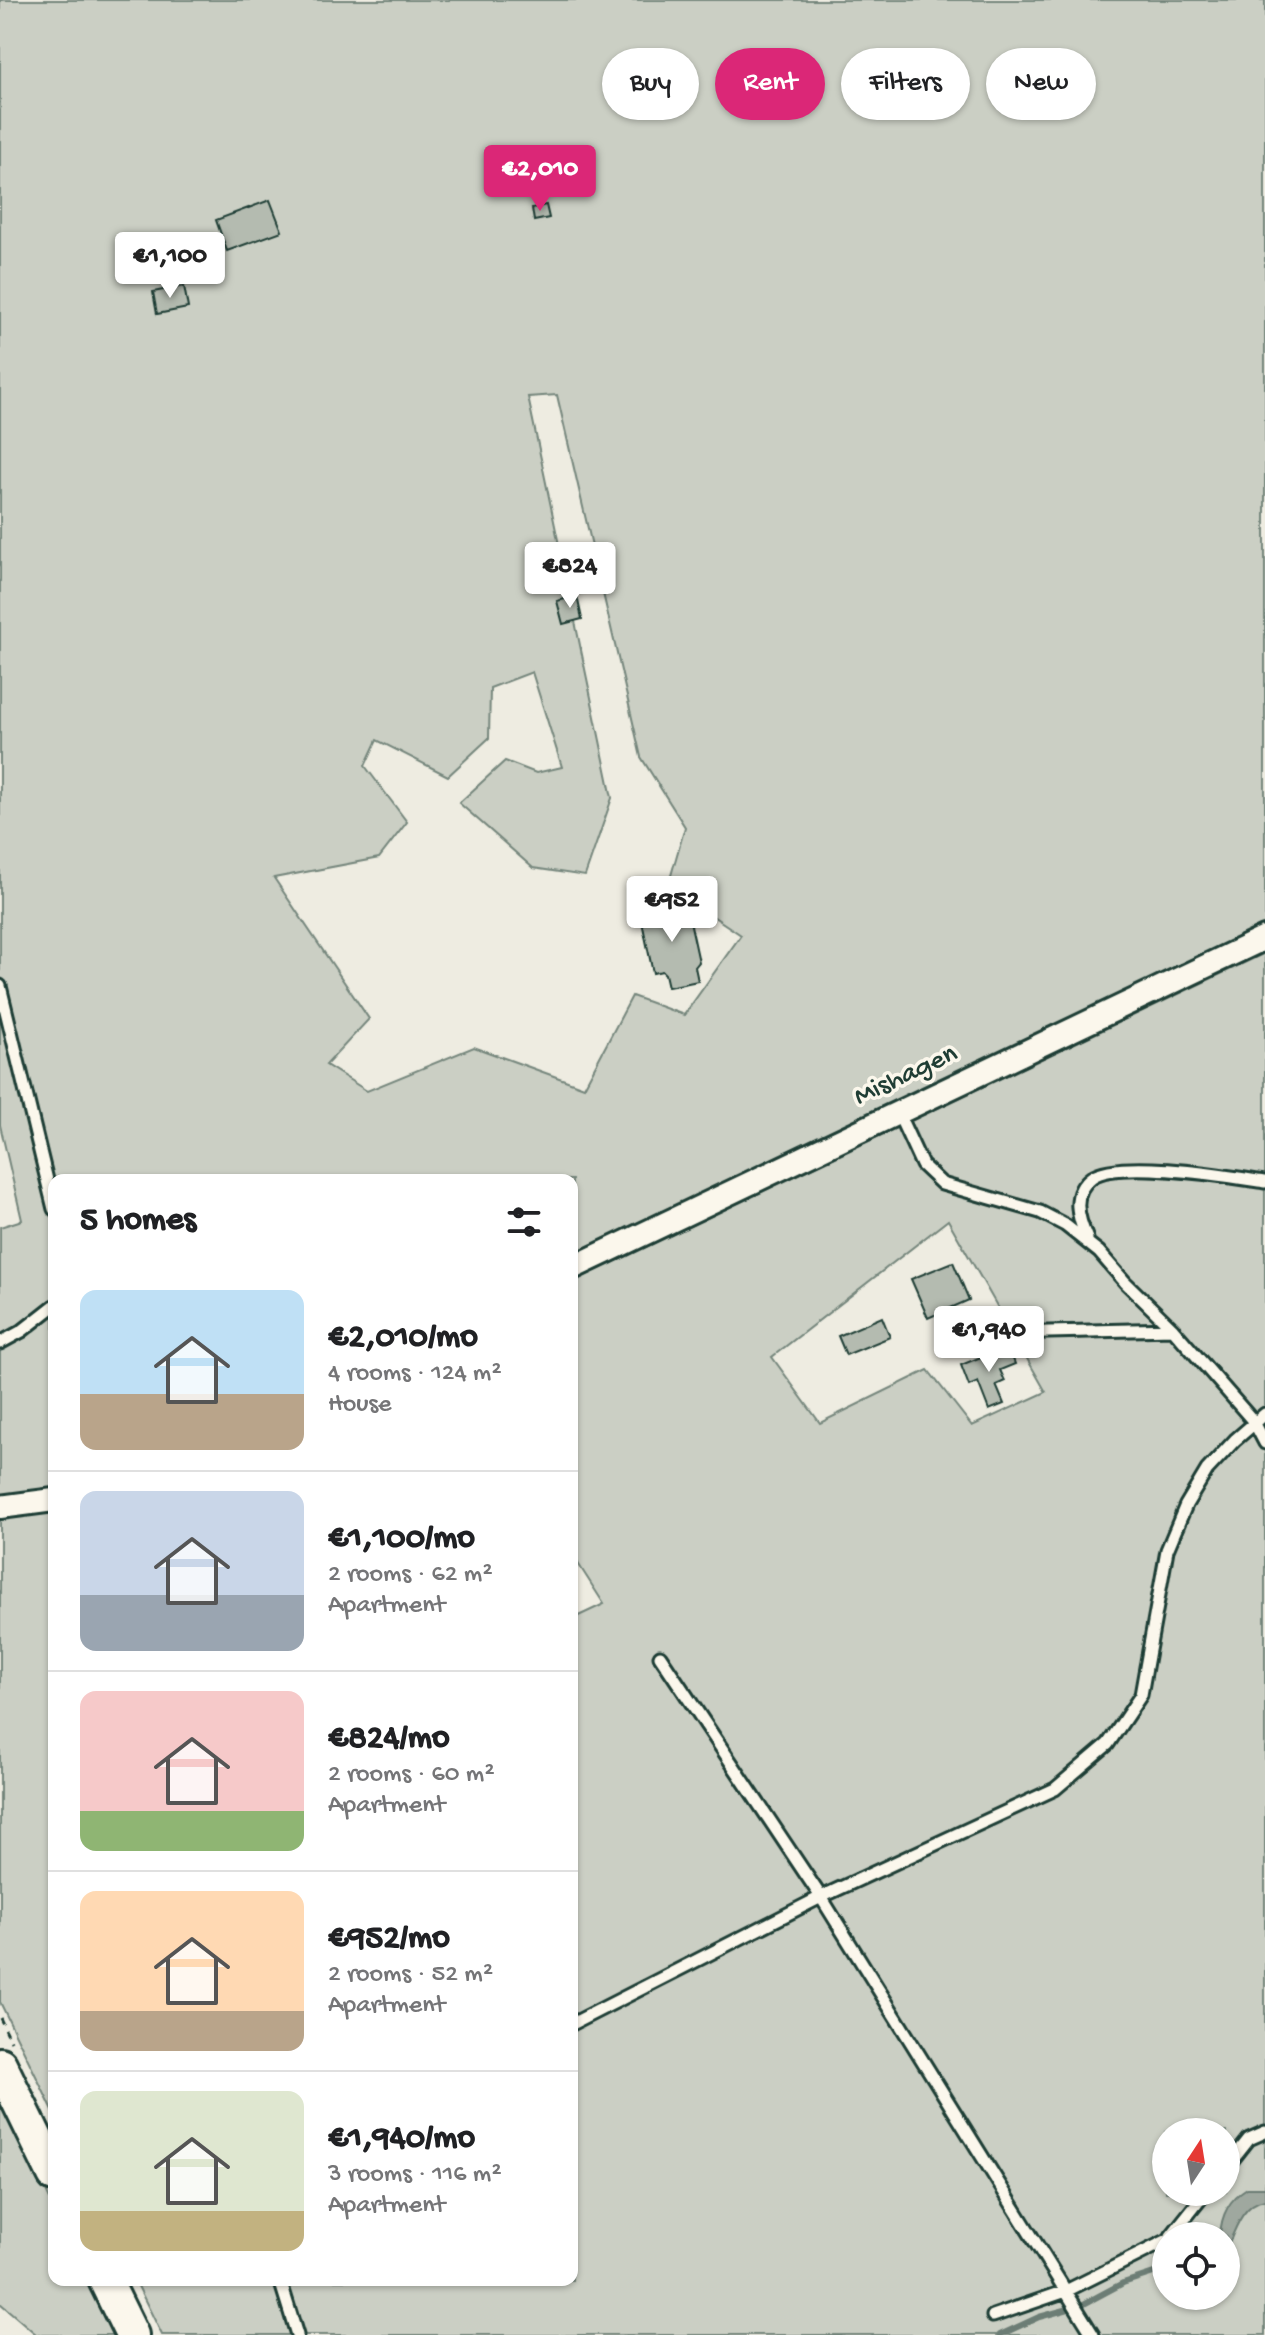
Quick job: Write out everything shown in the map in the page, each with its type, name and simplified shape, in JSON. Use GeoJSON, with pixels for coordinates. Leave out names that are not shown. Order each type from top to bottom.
{"type":"FeatureCollection","features":[{"type":"Feature","properties":{"kind":"street","name":"Mishagen"},"geometry":{"type":"LineString","coordinates":[[578,1265],[1265,938]]}},
{"type":"Feature","properties":{"kind":"street"},"geometry":{"type":"LineString","coordinates":[[0,1507],[48,1501]]}},
{"type":"Feature","properties":{"kind":"street"},"geometry":{"type":"LineString","coordinates":[[0,2064],[48,2163]]}},
{"type":"Feature","properties":{"kind":"street"},"geometry":{"type":"LineString","coordinates":[[108,2286],[132,2335]]}},
{"type":"Feature","properties":{"kind":"lane"},"geometry":{"type":"LineString","coordinates":[[0,986],[48,1184]]}},
{"type":"Feature","properties":{"kind":"lane"},"geometry":{"type":"LineString","coordinates":[[898,1113],[922,1165],[942,1184],[1040,1212],[1088,1242],[1173,1329],[1254,1422],[1265,1443]]}},
{"type":"Feature","properties":{"kind":"lane"},"geometry":{"type":"LineString","coordinates":[[1088,1242],[1077,1204],[1082,1188],[1094,1176],[1132,1169],[1265,1182]]}},
{"type":"Feature","properties":{"kind":"lane"},"geometry":{"type":"LineString","coordinates":[[0,1343],[48,1311]]}},
{"type":"Feature","properties":{"kind":"lane"},"geometry":{"type":"LineString","coordinates":[[1007,1333],[1173,1329]]}},
{"type":"Feature","properties":{"kind":"lane"},"geometry":{"type":"LineString","coordinates":[[578,2021],[821,1897],[1055,1789],[1108,1744],[1141,1695],[1167,1550],[1186,1505],[1207,1470],[1265,1414]]}},
{"type":"Feature","properties":{"kind":"lane"},"geometry":{"type":"LineString","coordinates":[[660,1656],[821,1897],[1093,2335]]}},
{"type":"Feature","properties":{"kind":"lane"},"geometry":{"type":"LineString","coordinates":[[1240,2150],[1249,2139],[1265,2132]]}},
{"type":"Feature","properties":{"kind":"lane"},"geometry":{"type":"LineString","coordinates":[[1182,2222],[1195,2206]]}},
{"type":"Feature","properties":{"kind":"lane"},"geometry":{"type":"LineString","coordinates":[[993,2316],[1066,2291],[1152,2248]]}},
{"type":"Feature","properties":{"kind":"lane"},"geometry":{"type":"LineString","coordinates":[[282,2286],[297,2335]]}},
{"type":"Feature","properties":{"kind":"shaded area"},"geometry":{"type":"Polygon","coordinates":[[[0,0],[1265,0],[1265,925],[578,1254],[578,1174],[48,1174],[48,1489],[0,1496],[0,1227],[22,1220],[0,1125],[0,0]],[[557,395],[528,397],[612,798],[585,876],[533,868],[459,803],[505,761],[536,773],[562,767],[532,672],[490,688],[489,738],[448,776],[377,740],[365,766],[407,822],[379,858],[274,878],[369,1019],[326,1065],[367,1091],[474,1047],[584,1087],[632,996],[684,1015],[741,935],[668,886],[685,827],[641,757],[557,395]]]}},
{"type":"Feature","properties":{"kind":"shaded area"},"geometry":{"type":"Polygon","coordinates":[[[1265,953],[1265,2335],[162,2335],[138,2286],[578,2286],[578,1616],[604,1604],[578,1563],[578,1279],[1265,953]],[[948,1220],[772,1357],[820,1423],[928,1370],[972,1426],[1046,1392],[948,1220]]]}},
{"type":"Feature","properties":{"kind":"shaded area"},"geometry":{"type":"Polygon","coordinates":[[[48,1510],[48,2101],[0,2002],[0,1517],[48,1510]]]}},
{"type":"Feature","properties":{"kind":"shaded area"},"geometry":{"type":"Polygon","coordinates":[[[4,2102],[48,2195],[48,2286],[91,2286],[115,2335],[37,2335],[0,2303],[0,2103],[4,2102]]]}},
{"type":"Feature","properties":{"kind":"shaded area"},"geometry":{"type":"Polygon","coordinates":[[[1247,2188],[1265,2188],[1265,2200],[1250,2207],[1239,2222],[1222,2222],[1229,2206],[1240,2206],[1240,2193],[1247,2188]]]}},
{"type":"Feature","properties":{"kind":"building"},"geometry":{"type":"Polygon","coordinates":[[[270,200],[282,231],[227,251],[216,220],[270,200]]]}},
{"type":"Feature","properties":{"kind":"building"},"geometry":{"type":"Polygon","coordinates":[[[546,205],[549,218],[534,221],[532,208],[546,205]]]}},
{"type":"Feature","properties":{"kind":"building"},"geometry":{"type":"Polygon","coordinates":[[[184,286],[188,308],[157,314],[153,292],[184,286]]]}},
{"type":"Feature","properties":{"kind":"building"},"geometry":{"type":"Polygon","coordinates":[[[577,596],[582,619],[563,624],[557,601],[577,596]]]}},
{"type":"Feature","properties":{"kind":"building"},"geometry":{"type":"Polygon","coordinates":[[[683,904],[687,907],[699,962],[695,967],[698,981],[668,987],[662,971],[653,973],[641,917],[650,915],[649,911],[683,904]]]}},
{"type":"Feature","properties":{"kind":"building"},"geometry":{"type":"Polygon","coordinates":[[[953,1262],[969,1300],[928,1318],[911,1279],[953,1262]]]}},
{"type":"Feature","properties":{"kind":"building"},"geometry":{"type":"Polygon","coordinates":[[[882,1317],[890,1337],[846,1355],[838,1336],[882,1317]]]}},
{"type":"Feature","properties":{"kind":"building"},"geometry":{"type":"Polygon","coordinates":[[[1008,1346],[1015,1364],[1000,1370],[1005,1381],[996,1385],[1004,1404],[989,1410],[978,1382],[969,1386],[961,1365],[1008,1346]]]}},
{"type":"Feature","properties":{"kind":"waterway"},"geometry":{"type":"LineString","coordinates":[[1000,2335],[1039,2317],[1080,2306],[1123,2283],[1152,2274]]}}]}
